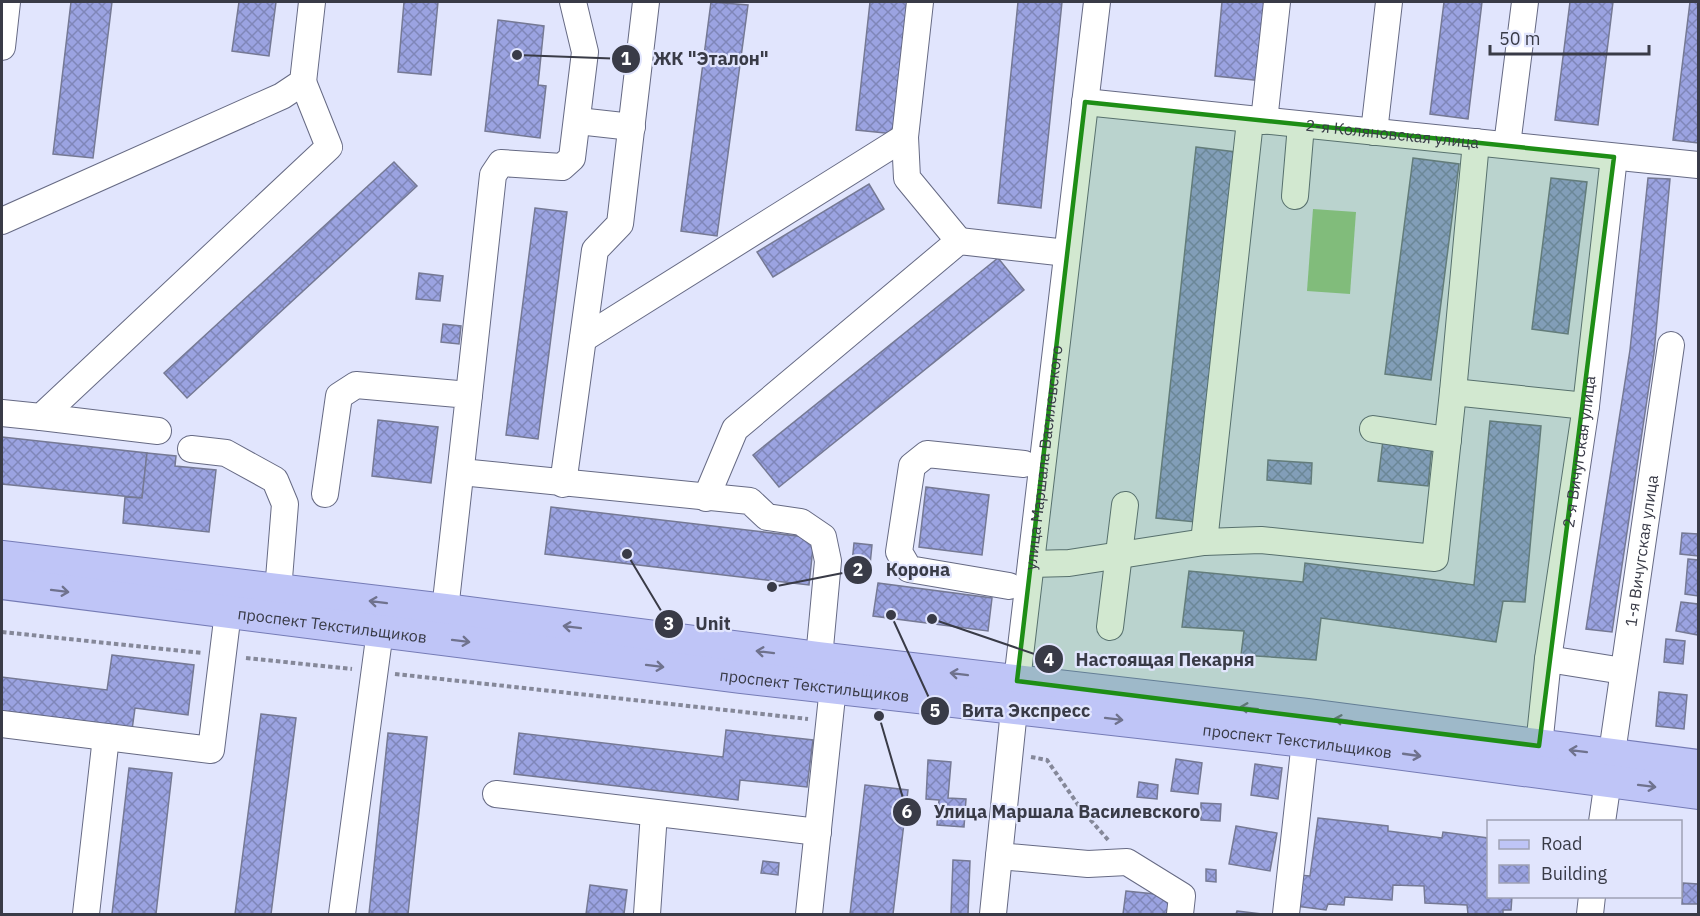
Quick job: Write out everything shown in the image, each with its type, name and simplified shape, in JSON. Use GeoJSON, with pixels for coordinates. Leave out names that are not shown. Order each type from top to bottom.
{"type":"FeatureCollection","features":[{"type":"Feature","properties":{"kind":"main road","name":"проспект Текстильщиков"},"geometry":{"type":"LineString","coordinates":[[2,557],[819,658],[1016,694],[1305,741],[1609,768],[1698,766]]}},
{"type":"Feature","properties":{"kind":"main road","name":"проспект Текстильщиков"},"geometry":{"type":"LineString","coordinates":[[2,583],[833,687],[1016,694],[1307,715],[1539,746],[1698,793]]}},
{"type":"Feature","properties":{"kind":"street"},"geometry":{"type":"LineString","coordinates":[[2,47],[7,2]]}},
{"type":"Feature","properties":{"kind":"street"},"geometry":{"type":"LineString","coordinates":[[41,417],[329,147],[303,82],[312,2]]}},
{"type":"Feature","properties":{"kind":"street"},"geometry":{"type":"LineString","coordinates":[[445,610],[493,176],[501,163],[562,167],[572,158],[585,52],[573,2]]}},
{"type":"Feature","properties":{"kind":"street"},"geometry":{"type":"LineString","coordinates":[[563,484],[595,250],[620,224],[646,2]]}},
{"type":"Feature","properties":{"kind":"street"},"geometry":{"type":"LineString","coordinates":[[920,2],[905,137],[907,178],[958,241],[1067,253]]}},
{"type":"Feature","properties":{"kind":"street","name":"улица Маршала Василевского"},"geometry":{"type":"LineString","coordinates":[[993,915],[1009,754],[1097,2]]}},
{"type":"Feature","properties":{"kind":"street"},"geometry":{"type":"LineString","coordinates":[[1204,542],[1257,121],[1277,2]]}},
{"type":"Feature","properties":{"kind":"street"},"geometry":{"type":"LineString","coordinates":[[1374,132],[1389,2]]}},
{"type":"Feature","properties":{"kind":"street"},"geometry":{"type":"LineString","coordinates":[[1507,145],[1525,2]]}},
{"type":"Feature","properties":{"kind":"street"},"geometry":{"type":"LineString","coordinates":[[2,221],[282,96],[303,82]]}},
{"type":"Feature","properties":{"kind":"street","name":"2-я Коляновская улица"},"geometry":{"type":"LineString","coordinates":[[1085,102],[1698,165]]}},
{"type":"Feature","properties":{"kind":"street"},"geometry":{"type":"LineString","coordinates":[[578,121],[632,127]]}},
{"type":"Feature","properties":{"kind":"street"},"geometry":{"type":"LineString","coordinates":[[1295,196],[1301,125]]}},
{"type":"Feature","properties":{"kind":"street"},"geometry":{"type":"LineString","coordinates":[[583,339],[905,137]]}},
{"type":"Feature","properties":{"kind":"street"},"geometry":{"type":"LineString","coordinates":[[1031,564],[1069,563],[1204,542],[1261,540],[1435,558],[1476,142]]}},
{"type":"Feature","properties":{"kind":"street","name":"2-я Вичугская улица"},"geometry":{"type":"LineString","coordinates":[[1539,746],[1548,659],[1586,406],[1614,157]]}},
{"type":"Feature","properties":{"kind":"street"},"geometry":{"type":"LineString","coordinates":[[706,498],[735,429],[958,241]]}},
{"type":"Feature","properties":{"kind":"street","name":"1-я Вичугская улица"},"geometry":{"type":"LineString","coordinates":[[1602,820],[1671,345]]}},
{"type":"Feature","properties":{"kind":"street"},"geometry":{"type":"LineString","coordinates":[[325,494],[339,396],[356,384],[469,396]]}},
{"type":"Feature","properties":{"kind":"street"},"geometry":{"type":"LineString","coordinates":[[1453,392],[1586,406]]}},
{"type":"Feature","properties":{"kind":"street"},"geometry":{"type":"LineString","coordinates":[[2,412],[158,430]]}},
{"type":"Feature","properties":{"kind":"street"},"geometry":{"type":"LineString","coordinates":[[1373,429],[1448,440]]}},
{"type":"Feature","properties":{"kind":"street"},"geometry":{"type":"LineString","coordinates":[[191,449],[226,453],[275,480],[285,504],[278,591]]}},
{"type":"Feature","properties":{"kind":"street"},"geometry":{"type":"LineString","coordinates":[[1010,586],[909,569],[900,552],[912,466],[927,454],[1024,464]]}},
{"type":"Feature","properties":{"kind":"street"},"geometry":{"type":"LineString","coordinates":[[461,472],[750,501],[767,517],[801,522],[823,537],[828,561],[819,658]]}},
{"type":"Feature","properties":{"kind":"street"},"geometry":{"type":"LineString","coordinates":[[1110,627],[1125,505]]}},
{"type":"Feature","properties":{"kind":"street"},"geometry":{"type":"LineString","coordinates":[[2,724],[211,750],[228,612]]}},
{"type":"Feature","properties":{"kind":"street"},"geometry":{"type":"LineString","coordinates":[[342,915],[380,631]]}},
{"type":"Feature","properties":{"kind":"street"},"geometry":{"type":"LineString","coordinates":[[1548,659],[1623,671]]}},
{"type":"Feature","properties":{"kind":"street"},"geometry":{"type":"LineString","coordinates":[[808,915],[833,687]]}},
{"type":"Feature","properties":{"kind":"street"},"geometry":{"type":"LineString","coordinates":[[86,915],[106,737]]}},
{"type":"Feature","properties":{"kind":"street"},"geometry":{"type":"LineString","coordinates":[[1286,915],[1305,741]]}},
{"type":"Feature","properties":{"kind":"street"},"geometry":{"type":"LineString","coordinates":[[496,794],[818,832]]}},
{"type":"Feature","properties":{"kind":"street"},"geometry":{"type":"LineString","coordinates":[[647,915],[654,813]]}},
{"type":"Feature","properties":{"kind":"street"},"geometry":{"type":"LineString","coordinates":[[999,856],[1088,864],[1126,862],[1184,908]]}},
{"type":"Feature","properties":{"kind":"street"},"geometry":{"type":"LineString","coordinates":[[1590,915],[1592,898]]}},
{"type":"Feature","properties":{"kind":"path"},"geometry":{"type":"LineString","coordinates":[[2,632],[830,722]]}},
{"type":"Feature","properties":{"kind":"path"},"geometry":{"type":"LineString","coordinates":[[1009,754],[1047,760],[1081,809],[1126,862]]}},
{"type":"Feature","properties":{"kind":"highlighted area"},"geometry":{"type":"Polygon","coordinates":[[[1085,102],[1614,157],[1539,746],[1017,681],[1085,102]]]}},
{"type":"Feature","properties":{"kind":"green space"},"geometry":{"type":"Polygon","coordinates":[[[1313,209],[1356,212],[1350,294],[1307,291],[1313,209]]]}},
{"type":"Feature","properties":{"kind":"building"},"geometry":{"type":"Polygon","coordinates":[[[71,2],[112,2],[93,158],[53,154],[71,2]]]}},
{"type":"Feature","properties":{"kind":"building"},"geometry":{"type":"Polygon","coordinates":[[[239,2],[276,2],[269,56],[232,51],[239,2]]]}},
{"type":"Feature","properties":{"kind":"building"},"geometry":{"type":"Polygon","coordinates":[[[404,2],[438,2],[431,75],[398,72],[404,2]]]}},
{"type":"Feature","properties":{"kind":"building"},"geometry":{"type":"Polygon","coordinates":[[[711,2],[748,5],[717,236],[681,231],[711,2]]]}},
{"type":"Feature","properties":{"kind":"building"},"geometry":{"type":"Polygon","coordinates":[[[870,2],[910,2],[895,134],[856,130],[870,2]]]}},
{"type":"Feature","properties":{"kind":"building"},"geometry":{"type":"Polygon","coordinates":[[[1018,2],[1062,2],[1041,208],[998,203],[1018,2]]]}},
{"type":"Feature","properties":{"kind":"building"},"geometry":{"type":"Polygon","coordinates":[[[1222,2],[1271,2],[1263,81],[1215,76],[1222,2]]]}},
{"type":"Feature","properties":{"kind":"building"},"geometry":{"type":"Polygon","coordinates":[[[1444,2],[1482,2],[1468,119],[1430,114],[1444,2]]]}},
{"type":"Feature","properties":{"kind":"building"},"geometry":{"type":"Polygon","coordinates":[[[1570,2],[1613,2],[1598,125],[1555,120],[1570,2]]]}},
{"type":"Feature","properties":{"kind":"building"},"geometry":{"type":"Polygon","coordinates":[[[1690,2],[1698,2],[1698,143],[1673,140],[1690,2]]]}},
{"type":"Feature","properties":{"kind":"building"},"geometry":{"type":"Polygon","coordinates":[[[498,20],[544,26],[538,85],[546,86],[540,138],[485,131],[498,20]]]}},
{"type":"Feature","properties":{"kind":"building"},"geometry":{"type":"Polygon","coordinates":[[[1196,147],[1236,152],[1196,522],[1156,518],[1196,147]]]}},
{"type":"Feature","properties":{"kind":"building"},"geometry":{"type":"Polygon","coordinates":[[[1413,158],[1459,164],[1431,380],[1385,374],[1413,158]]]}},
{"type":"Feature","properties":{"kind":"building"},"geometry":{"type":"Polygon","coordinates":[[[394,162],[417,186],[187,398],[164,373],[394,162]]]}},
{"type":"Feature","properties":{"kind":"building"},"geometry":{"type":"Polygon","coordinates":[[[1551,178],[1587,182],[1568,334],[1532,329],[1551,178]]]}},
{"type":"Feature","properties":{"kind":"building"},"geometry":{"type":"Polygon","coordinates":[[[1648,178],[1670,179],[1654,353],[1612,632],[1586,629],[1630,350],[1648,178]]]}},
{"type":"Feature","properties":{"kind":"building"},"geometry":{"type":"Polygon","coordinates":[[[869,184],[884,209],[773,277],[757,252],[869,184]]]}},
{"type":"Feature","properties":{"kind":"building"},"geometry":{"type":"Polygon","coordinates":[[[535,208],[567,212],[538,439],[506,435],[535,208]]]}},
{"type":"Feature","properties":{"kind":"building"},"geometry":{"type":"Polygon","coordinates":[[[998,258],[1024,290],[779,487],[753,455],[998,258]]]}},
{"type":"Feature","properties":{"kind":"building"},"geometry":{"type":"Polygon","coordinates":[[[419,273],[443,276],[440,301],[416,299],[419,273]]]}},
{"type":"Feature","properties":{"kind":"building"},"geometry":{"type":"Polygon","coordinates":[[[443,324],[461,326],[459,344],[441,342],[443,324]]]}},
{"type":"Feature","properties":{"kind":"building"},"geometry":{"type":"Polygon","coordinates":[[[378,420],[438,427],[431,483],[372,476],[378,420]]]}},
{"type":"Feature","properties":{"kind":"building"},"geometry":{"type":"Polygon","coordinates":[[[1490,421],[1541,426],[1525,602],[1503,601],[1496,642],[1321,618],[1316,660],[1241,655],[1244,631],[1182,627],[1189,571],[1303,582],[1305,563],[1474,585],[1490,421]]]}},
{"type":"Feature","properties":{"kind":"building"},"geometry":{"type":"Polygon","coordinates":[[[2,437],[147,453],[142,498],[2,484],[2,437]]]}},
{"type":"Feature","properties":{"kind":"building"},"geometry":{"type":"Polygon","coordinates":[[[1383,440],[1432,446],[1428,486],[1378,481],[1383,440]]]}},
{"type":"Feature","properties":{"kind":"building"},"geometry":{"type":"Polygon","coordinates":[[[147,453],[176,456],[175,466],[216,470],[209,532],[123,523],[125,497],[142,498],[147,453]]]}},
{"type":"Feature","properties":{"kind":"building"},"geometry":{"type":"Polygon","coordinates":[[[1268,460],[1312,463],[1311,484],[1267,480],[1268,460]]]}},
{"type":"Feature","properties":{"kind":"building"},"geometry":{"type":"Polygon","coordinates":[[[926,487],[989,495],[982,555],[919,547],[926,487]]]}},
{"type":"Feature","properties":{"kind":"building"},"geometry":{"type":"Polygon","coordinates":[[[551,507],[814,538],[809,585],[545,554],[551,507]]]}},
{"type":"Feature","properties":{"kind":"building"},"geometry":{"type":"Polygon","coordinates":[[[1682,533],[1698,534],[1698,556],[1680,554],[1682,533]]]}},
{"type":"Feature","properties":{"kind":"building"},"geometry":{"type":"Polygon","coordinates":[[[854,543],[872,545],[870,565],[852,563],[854,543]]]}},
{"type":"Feature","properties":{"kind":"building"},"geometry":{"type":"Polygon","coordinates":[[[1688,559],[1698,560],[1698,596],[1685,594],[1688,559]]]}},
{"type":"Feature","properties":{"kind":"building"},"geometry":{"type":"Polygon","coordinates":[[[878,583],[992,598],[988,631],[873,616],[878,583]]]}},
{"type":"Feature","properties":{"kind":"building"},"geometry":{"type":"Polygon","coordinates":[[[1681,602],[1698,604],[1698,635],[1676,631],[1681,602]]]}},
{"type":"Feature","properties":{"kind":"building"},"geometry":{"type":"Polygon","coordinates":[[[1666,639],[1685,641],[1683,664],[1664,662],[1666,639]]]}},
{"type":"Feature","properties":{"kind":"building"},"geometry":{"type":"Polygon","coordinates":[[[112,655],[194,665],[188,715],[135,708],[132,730],[2,714],[2,677],[107,690],[112,655]]]}},
{"type":"Feature","properties":{"kind":"building"},"geometry":{"type":"Polygon","coordinates":[[[1659,692],[1687,695],[1684,729],[1656,726],[1659,692]]]}},
{"type":"Feature","properties":{"kind":"building"},"geometry":{"type":"Polygon","coordinates":[[[261,714],[296,718],[271,914],[235,914],[261,714]]]}},
{"type":"Feature","properties":{"kind":"building"},"geometry":{"type":"Polygon","coordinates":[[[726,730],[813,740],[807,787],[740,780],[738,800],[514,774],[519,733],[723,757],[726,730]]]}},
{"type":"Feature","properties":{"kind":"building"},"geometry":{"type":"Polygon","coordinates":[[[388,733],[427,737],[408,914],[369,914],[388,733]]]}},
{"type":"Feature","properties":{"kind":"building"},"geometry":{"type":"Polygon","coordinates":[[[1176,759],[1202,763],[1198,794],[1171,791],[1176,759]]]}},
{"type":"Feature","properties":{"kind":"building"},"geometry":{"type":"Polygon","coordinates":[[[928,760],[951,762],[948,798],[966,799],[964,827],[937,825],[939,800],[926,799],[928,760]]]}},
{"type":"Feature","properties":{"kind":"building"},"geometry":{"type":"Polygon","coordinates":[[[1255,764],[1282,768],[1278,799],[1251,795],[1255,764]]]}},
{"type":"Feature","properties":{"kind":"building"},"geometry":{"type":"Polygon","coordinates":[[[129,768],[172,773],[156,914],[112,914],[129,768]]]}},
{"type":"Feature","properties":{"kind":"building"},"geometry":{"type":"Polygon","coordinates":[[[1139,782],[1158,785],[1157,799],[1137,797],[1139,782]]]}},
{"type":"Feature","properties":{"kind":"building"},"geometry":{"type":"Polygon","coordinates":[[[865,785],[908,790],[893,914],[850,914],[865,785]]]}},
{"type":"Feature","properties":{"kind":"building"},"geometry":{"type":"Polygon","coordinates":[[[1201,803],[1221,804],[1220,821],[1201,820],[1201,803]]]}},
{"type":"Feature","properties":{"kind":"building"},"geometry":{"type":"Polygon","coordinates":[[[1318,818],[1388,826],[1388,831],[1442,838],[1443,832],[1487,838],[1487,898],[1512,898],[1511,910],[1503,910],[1503,914],[1468,914],[1467,905],[1425,903],[1424,886],[1393,885],[1392,900],[1345,897],[1344,905],[1328,904],[1326,910],[1296,906],[1299,875],[1310,876],[1318,818]]]}},
{"type":"Feature","properties":{"kind":"building"},"geometry":{"type":"Polygon","coordinates":[[[1236,826],[1277,833],[1270,871],[1229,864],[1236,826]]]}},
{"type":"Feature","properties":{"kind":"building"},"geometry":{"type":"Polygon","coordinates":[[[953,860],[970,861],[968,914],[951,914],[953,860]]]}},
{"type":"Feature","properties":{"kind":"building"},"geometry":{"type":"Polygon","coordinates":[[[763,861],[779,863],[778,875],[761,873],[763,861]]]}},
{"type":"Feature","properties":{"kind":"building"},"geometry":{"type":"Polygon","coordinates":[[[1206,869],[1216,870],[1216,882],[1206,881],[1206,869]]]}},
{"type":"Feature","properties":{"kind":"building"},"geometry":{"type":"Polygon","coordinates":[[[1683,883],[1698,884],[1698,904],[1682,904],[1683,883]]]}},
{"type":"Feature","properties":{"kind":"building"},"geometry":{"type":"Polygon","coordinates":[[[590,885],[627,890],[624,914],[586,914],[590,885]]]}},
{"type":"Feature","properties":{"kind":"building"},"geometry":{"type":"Polygon","coordinates":[[[1126,891],[1174,896],[1171,914],[1123,914],[1126,891]]]}},
{"type":"Feature","properties":{"kind":"building"},"geometry":{"type":"Polygon","coordinates":[[[1237,911],[1262,914],[1236,914],[1237,911]]]}},
{"type":"Feature","properties":{"kind":"place","name":"ЖК \"Эталон\""},"geometry":{"type":"Point","coordinates":[517,55]}},
{"type":"Feature","properties":{"kind":"place","name":"Unit"},"geometry":{"type":"Point","coordinates":[627,554]}},
{"type":"Feature","properties":{"kind":"place","name":"Корона"},"geometry":{"type":"Point","coordinates":[772,587]}},
{"type":"Feature","properties":{"kind":"place","name":"Вита Экспресс"},"geometry":{"type":"Point","coordinates":[891,615]}},
{"type":"Feature","properties":{"kind":"place","name":"Настоящая Пекарня"},"geometry":{"type":"Point","coordinates":[932,619]}},
{"type":"Feature","properties":{"kind":"place","name":"Улица Маршала Василевского"},"geometry":{"type":"Point","coordinates":[879,716]}}]}
